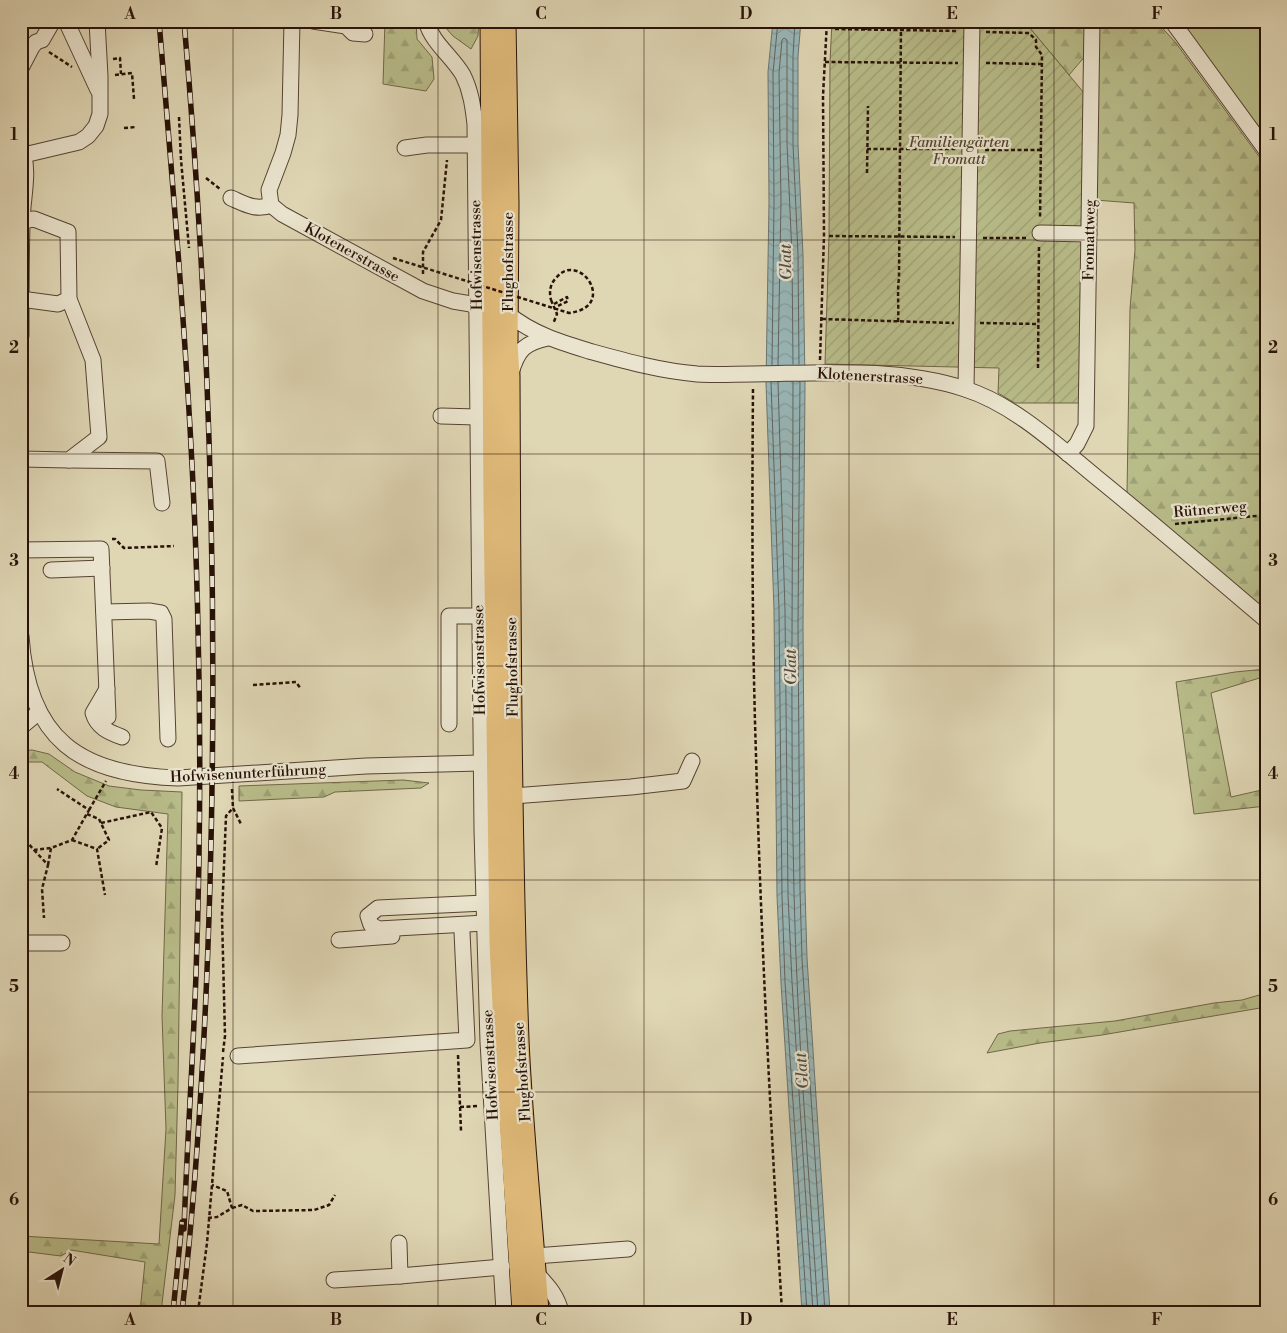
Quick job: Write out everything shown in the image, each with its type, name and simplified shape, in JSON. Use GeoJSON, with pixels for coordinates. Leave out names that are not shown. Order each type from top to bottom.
{"type":"FeatureCollection","features":[{"type":"Feature","properties":{"kind":"main road","name":"Flughofstrasse"},"geometry":{"type":"LineString","coordinates":[[490,21],[493,504],[499,943],[522,1312]]}},
{"type":"Feature","properties":{"kind":"main road","name":"Flughofstrasse"},"geometry":{"type":"LineString","coordinates":[[506,21],[513,796],[519,1043],[539,1312]]}},
{"type":"Feature","properties":{"kind":"street"},"geometry":{"type":"LineString","coordinates":[[21,68],[32,47],[36,42],[42,40],[53,21]]}},
{"type":"Feature","properties":{"kind":"street"},"geometry":{"type":"LineString","coordinates":[[66,21],[99,94]]}},
{"type":"Feature","properties":{"kind":"street"},"geometry":{"type":"LineString","coordinates":[[21,336],[21,221],[26,175],[23,151],[79,142],[88,136],[96,126],[100,114],[100,76],[96,21]]}},
{"type":"Feature","properties":{"kind":"street"},"geometry":{"type":"LineString","coordinates":[[232,198],[255,208],[271,205],[269,190],[288,135],[292,21]]}},
{"type":"Feature","properties":{"kind":"street"},"geometry":{"type":"LineString","coordinates":[[313,21],[349,24],[353,33],[365,34]]}},
{"type":"Feature","properties":{"kind":"street","name":"Hofwisenstrasse"},"geometry":{"type":"LineString","coordinates":[[426,21],[433,38],[463,75],[472,96],[475,124],[480,763],[488,1042],[504,1312]]}},
{"type":"Feature","properties":{"kind":"street","name":"Fromattweg"},"geometry":{"type":"LineString","coordinates":[[1068,454],[1077,444],[1086,426],[1092,21]]}},
{"type":"Feature","properties":{"kind":"street"},"geometry":{"type":"LineString","coordinates":[[1172,21],[1266,150]]}},
{"type":"Feature","properties":{"kind":"street"},"geometry":{"type":"LineString","coordinates":[[966,389],[972,26]]}},
{"type":"Feature","properties":{"kind":"street"},"geometry":{"type":"LineString","coordinates":[[405,148],[427,145],[475,145]]}},
{"type":"Feature","properties":{"kind":"street","name":"Klotenerstrasse"},"geometry":{"type":"LineString","coordinates":[[271,205],[282,214],[423,291],[453,301],[476,305]]}},
{"type":"Feature","properties":{"kind":"street"},"geometry":{"type":"LineString","coordinates":[[21,221],[34,219],[68,232],[69,298],[93,360],[99,437],[69,460]]}},
{"type":"Feature","properties":{"kind":"street"},"geometry":{"type":"LineString","coordinates":[[1040,236],[1089,234]]}},
{"type":"Feature","properties":{"kind":"street"},"geometry":{"type":"LineString","coordinates":[[22,300],[58,304],[69,298]]}},
{"type":"Feature","properties":{"kind":"street","name":"Klotenerstrasse"},"geometry":{"type":"LineString","coordinates":[[508,314],[527,328],[548,338],[661,370],[700,374],[893,374],[927,379],[966,389],[989,399],[1024,420],[1156,526],[1266,620]]}},
{"type":"Feature","properties":{"kind":"street"},"geometry":{"type":"LineString","coordinates":[[510,376],[515,360],[522,349],[535,341],[548,338]]}},
{"type":"Feature","properties":{"kind":"street"},"geometry":{"type":"LineString","coordinates":[[441,416],[477,417]]}},
{"type":"Feature","properties":{"kind":"street"},"geometry":{"type":"LineString","coordinates":[[21,459],[157,461],[162,503]]}},
{"type":"Feature","properties":{"kind":"street"},"geometry":{"type":"LineString","coordinates":[[21,550],[101,549],[108,718]]}},
{"type":"Feature","properties":{"kind":"street"},"geometry":{"type":"LineString","coordinates":[[51,570],[102,568]]}},
{"type":"Feature","properties":{"kind":"street"},"geometry":{"type":"LineString","coordinates":[[104,612],[149,611],[161,613],[164,619],[168,739]]}},
{"type":"Feature","properties":{"kind":"street"},"geometry":{"type":"LineString","coordinates":[[449,724],[449,616],[479,616]]}},
{"type":"Feature","properties":{"kind":"street","name":"Hofwisenunterführung"},"geometry":{"type":"LineString","coordinates":[[21,636],[28,688],[39,712],[52,732],[66,746],[87,760],[123,772],[151,777],[178,778],[366,766],[480,763]]}},
{"type":"Feature","properties":{"kind":"street"},"geometry":{"type":"LineString","coordinates":[[107,689],[93,713],[94,718],[103,730],[122,737]]}},
{"type":"Feature","properties":{"kind":"street"},"geometry":{"type":"LineString","coordinates":[[21,727],[39,712]]}},
{"type":"Feature","properties":{"kind":"street"},"geometry":{"type":"LineString","coordinates":[[513,796],[683,781],[692,761]]}},
{"type":"Feature","properties":{"kind":"street"},"geometry":{"type":"LineString","coordinates":[[484,903],[378,908],[368,916],[371,925],[378,929],[485,928]]}},
{"type":"Feature","properties":{"kind":"street"},"geometry":{"type":"LineString","coordinates":[[339,940],[462,932],[485,928]]}},
{"type":"Feature","properties":{"kind":"street"},"geometry":{"type":"LineString","coordinates":[[238,1056],[468,1040],[462,932]]}},
{"type":"Feature","properties":{"kind":"street"},"geometry":{"type":"LineString","coordinates":[[21,943],[62,943]]}},
{"type":"Feature","properties":{"kind":"street"},"geometry":{"type":"LineString","coordinates":[[399,1243],[400,1276]]}},
{"type":"Feature","properties":{"kind":"street"},"geometry":{"type":"LineString","coordinates":[[561,1312],[552,1289],[536,1265],[628,1249]]}},
{"type":"Feature","properties":{"kind":"street"},"geometry":{"type":"LineString","coordinates":[[334,1280],[502,1267]]}},
{"type":"Feature","properties":{"kind":"path"},"geometry":{"type":"LineString","coordinates":[[821,349],[827,21]]}},
{"type":"Feature","properties":{"kind":"path"},"geometry":{"type":"LineString","coordinates":[[866,21],[866,30]]}},
{"type":"Feature","properties":{"kind":"path"},"geometry":{"type":"LineString","coordinates":[[898,322],[901,21]]}},
{"type":"Feature","properties":{"kind":"path"},"geometry":{"type":"LineString","coordinates":[[835,29],[901,30],[972,26],[1029,33],[1036,40],[1036,47],[1042,54],[1038,368]]}},
{"type":"Feature","properties":{"kind":"path"},"geometry":{"type":"LineString","coordinates":[[36,42],[68,65],[90,73]]}},
{"type":"Feature","properties":{"kind":"path"},"geometry":{"type":"LineString","coordinates":[[120,58],[122,74],[132,73],[134,99]]}},
{"type":"Feature","properties":{"kind":"path"},"geometry":{"type":"LineString","coordinates":[[825,62],[1042,64]]}},
{"type":"Feature","properties":{"kind":"path"},"geometry":{"type":"LineString","coordinates":[[867,173],[868,106]]}},
{"type":"Feature","properties":{"kind":"path"},"geometry":{"type":"LineString","coordinates":[[180,117],[181,160],[189,248]]}},
{"type":"Feature","properties":{"kind":"path"},"geometry":{"type":"LineString","coordinates":[[124,128],[136,127]]}},
{"type":"Feature","properties":{"kind":"path"},"geometry":{"type":"LineString","coordinates":[[423,291],[423,252],[441,220],[447,146]]}},
{"type":"Feature","properties":{"kind":"path"},"geometry":{"type":"LineString","coordinates":[[206,178],[232,198]]}},
{"type":"Feature","properties":{"kind":"path"},"geometry":{"type":"LineString","coordinates":[[829,236],[1040,236]]}},
{"type":"Feature","properties":{"kind":"path"},"geometry":{"type":"LineString","coordinates":[[393,258],[557,309],[569,313],[580,312],[587,307],[592,299],[593,290],[591,282],[586,276],[576,270],[566,271],[557,275],[552,282],[550,293],[551,300],[554,304],[556,314],[548,338]]}},
{"type":"Feature","properties":{"kind":"path"},"geometry":{"type":"LineString","coordinates":[[554,304],[566,297],[568,301],[558,306],[557,309]]}},
{"type":"Feature","properties":{"kind":"path"},"geometry":{"type":"LineString","coordinates":[[822,319],[1038,324]]}},
{"type":"Feature","properties":{"kind":"path"},"geometry":{"type":"LineString","coordinates":[[743,374],[753,383],[752,519],[756,754],[769,1103],[782,1312]]}},
{"type":"Feature","properties":{"kind":"path","name":"Rütnerweg"},"geometry":{"type":"LineString","coordinates":[[1156,526],[1266,515]]}},
{"type":"Feature","properties":{"kind":"path"},"geometry":{"type":"LineString","coordinates":[[253,685],[296,682],[301,689]]}},
{"type":"Feature","properties":{"kind":"path"},"geometry":{"type":"LineString","coordinates":[[34,850],[52,848],[72,840],[106,782]]}},
{"type":"Feature","properties":{"kind":"path"},"geometry":{"type":"LineString","coordinates":[[232,784],[233,808],[241,824]]}},
{"type":"Feature","properties":{"kind":"path"},"geometry":{"type":"LineString","coordinates":[[57,789],[89,810]]}},
{"type":"Feature","properties":{"kind":"path"},"geometry":{"type":"LineString","coordinates":[[198,1312],[207,1243],[224,1036],[222,916],[226,816],[233,808]]}},
{"type":"Feature","properties":{"kind":"path"},"geometry":{"type":"LineString","coordinates":[[101,823],[151,812],[162,828],[156,867]]}},
{"type":"Feature","properties":{"kind":"path"},"geometry":{"type":"LineString","coordinates":[[87,814],[99,819],[109,840],[97,849]]}},
{"type":"Feature","properties":{"kind":"path"},"geometry":{"type":"LineString","coordinates":[[21,835],[48,865]]}},
{"type":"Feature","properties":{"kind":"path"},"geometry":{"type":"LineString","coordinates":[[72,840],[97,849]]}},
{"type":"Feature","properties":{"kind":"path"},"geometry":{"type":"LineString","coordinates":[[44,918],[42,888],[52,848]]}},
{"type":"Feature","properties":{"kind":"path"},"geometry":{"type":"LineString","coordinates":[[97,849],[105,895]]}},
{"type":"Feature","properties":{"kind":"path"},"geometry":{"type":"LineString","coordinates":[[458,1052],[460,1131]]}},
{"type":"Feature","properties":{"kind":"path"},"geometry":{"type":"LineString","coordinates":[[460,1107],[476,1107]]}},
{"type":"Feature","properties":{"kind":"path"},"geometry":{"type":"LineString","coordinates":[[212,1185],[227,1191],[232,1208]]}},
{"type":"Feature","properties":{"kind":"path"},"geometry":{"type":"LineString","coordinates":[[208,1218],[217,1217],[232,1208],[242,1205],[253,1211],[314,1210],[329,1205],[335,1195]]}},
{"type":"Feature","properties":{"kind":"green space"},"geometry":{"type":"Polygon","coordinates":[[[385,21],[416,21],[417,39],[432,57],[434,79],[426,91],[383,84],[385,21]]]}},
{"type":"Feature","properties":{"kind":"green space"},"geometry":{"type":"Polygon","coordinates":[[[446,21],[479,21],[478,36],[471,49],[453,36],[445,27],[446,21]]]}},
{"type":"Feature","properties":{"kind":"green space","name":"Familiengärten Fromatt"},"geometry":{"type":"Polygon","coordinates":[[[832,21],[1024,21],[1089,99],[1083,403],[1015,403],[998,393],[999,368],[825,364],[832,21]]]}},
{"type":"Feature","properties":{"kind":"green space"},"geometry":{"type":"Polygon","coordinates":[[[1024,21],[1086,21],[1086,55],[1069,75],[1024,21]]]}},
{"type":"Feature","properties":{"kind":"green space"},"geometry":{"type":"Polygon","coordinates":[[[1097,21],[1156,21],[1176,43],[1266,166],[1266,611],[1127,494],[1130,309],[1135,250],[1134,203],[1095,200],[1097,21]]]}},
{"type":"Feature","properties":{"kind":"green space"},"geometry":{"type":"Polygon","coordinates":[[[1177,21],[1266,21],[1266,143],[1177,21]]]}},
{"type":"Feature","properties":{"kind":"green space"},"geometry":{"type":"Polygon","coordinates":[[[1266,669],[1266,676],[1211,693],[1231,797],[1266,789],[1266,806],[1194,814],[1176,682],[1266,669]]]}},
{"type":"Feature","properties":{"kind":"green space"},"geometry":{"type":"Polygon","coordinates":[[[32,750],[49,754],[75,772],[109,786],[182,792],[175,1195],[161,1312],[140,1312],[145,1262],[71,1250],[61,1256],[21,1251],[21,1236],[159,1244],[166,1129],[162,1016],[168,814],[116,807],[87,796],[42,762],[21,762],[21,751],[32,750]]]}},
{"type":"Feature","properties":{"kind":"green space"},"geometry":{"type":"Polygon","coordinates":[[[403,780],[429,783],[421,788],[335,792],[324,797],[239,801],[239,786],[403,780]]]}},
{"type":"Feature","properties":{"kind":"green space"},"geometry":{"type":"Polygon","coordinates":[[[1266,993],[1266,1007],[987,1053],[998,1034],[1010,1031],[1115,1021],[1214,1003],[1242,1000],[1266,993]]]}},
{"type":"Feature","properties":{"kind":"water","name":"Glatt"},"geometry":{"type":"Polygon","coordinates":[[[773,21],[801,21],[798,56],[798,144],[803,255],[805,384],[803,625],[805,890],[807,958],[830,1312],[802,1312],[777,896],[774,610],[766,383],[769,202],[768,72],[773,21]]]}},
{"type":"Feature","properties":{"kind":"railway"},"geometry":{"type":"LineString","coordinates":[[159,21],[178,248],[193,476],[199,671],[200,801],[195,1006],[184,1229]]}},
{"type":"Feature","properties":{"kind":"railway"},"geometry":{"type":"LineString","coordinates":[[182,1312],[197,1152],[206,991],[210,884],[213,668],[212,560],[205,345],[200,237],[184,21]]}},
{"type":"Feature","properties":{"kind":"railway"},"geometry":{"type":"LineString","coordinates":[[173,1312],[182,1222]]}}]}
